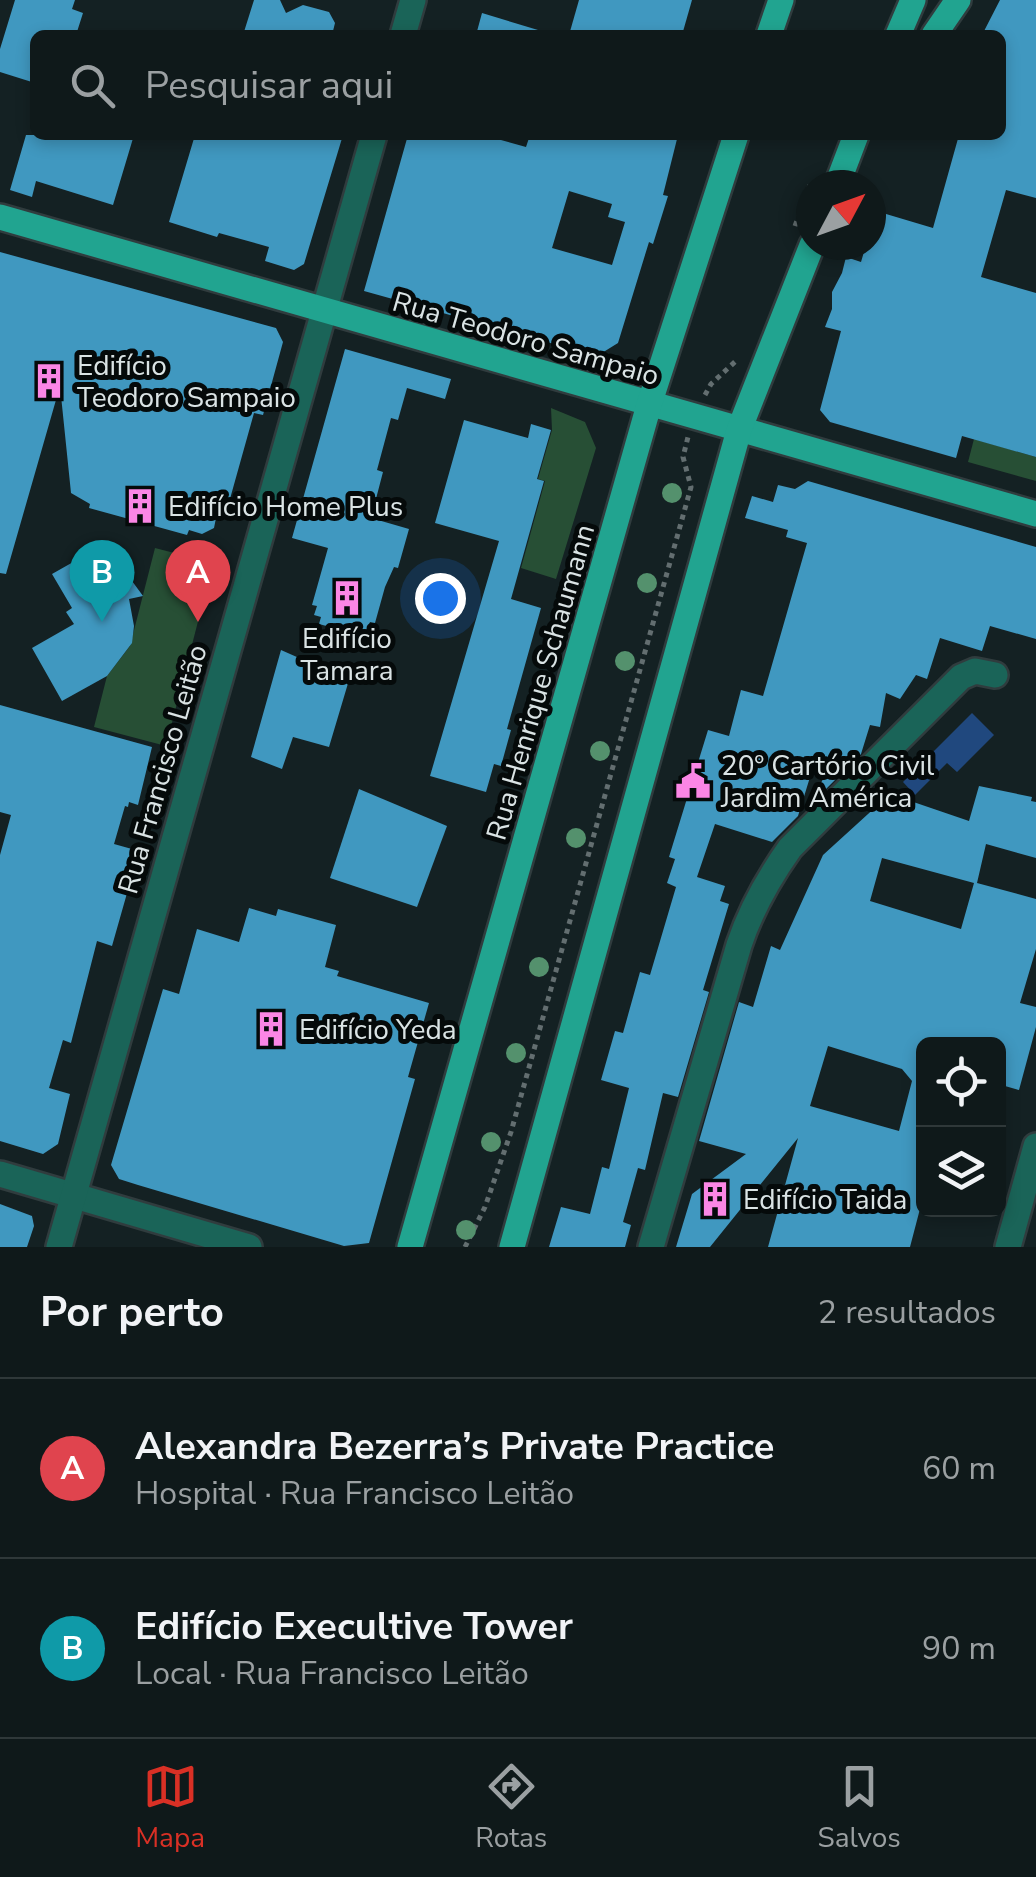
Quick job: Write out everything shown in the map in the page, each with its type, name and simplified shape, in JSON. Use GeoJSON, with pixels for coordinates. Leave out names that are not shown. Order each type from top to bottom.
{"type":"FeatureCollection","features":[{"type":"Feature","properties":{"kind":"main road"},"geometry":{"type":"LineString","coordinates":[[771,30],[782,0]]}},
{"type":"Feature","properties":{"kind":"main road"},"geometry":{"type":"LineString","coordinates":[[900,30],[913,0]]}},
{"type":"Feature","properties":{"kind":"main road"},"geometry":{"type":"LineString","coordinates":[[937,30],[958,0]]}},
{"type":"Feature","properties":{"kind":"main road","name":"Rua Henrique Schaumann"},"geometry":{"type":"LineString","coordinates":[[410,1247],[649,406],[734,140]]}},
{"type":"Feature","properties":{"kind":"main road"},"geometry":{"type":"LineString","coordinates":[[842,170],[854,140]]}},
{"type":"Feature","properties":{"kind":"main road","name":"Rua Teodoro Sampaio"},"geometry":{"type":"LineString","coordinates":[[0,218],[1036,514]]}},
{"type":"Feature","properties":{"kind":"main road"},"geometry":{"type":"LineString","coordinates":[[512,1247],[739,430],[806,260]]}},
{"type":"Feature","properties":{"kind":"street"},"geometry":{"type":"LineString","coordinates":[[404,30],[413,0]]}},
{"type":"Feature","properties":{"kind":"street","name":"Rua Francisco Leitão"},"geometry":{"type":"LineString","coordinates":[[59,1247],[373,140]]}},
{"type":"Feature","properties":{"kind":"street"},"geometry":{"type":"LineString","coordinates":[[651,1247],[739,945],[772,873],[790,848],[961,677],[975,671],[994,675]]}},
{"type":"Feature","properties":{"kind":"street"},"geometry":{"type":"LineString","coordinates":[[1008,1247],[1036,1146]]}},
{"type":"Feature","properties":{"kind":"street"},"geometry":{"type":"LineString","coordinates":[[0,1174],[249,1247]]}},
{"type":"Feature","properties":{"kind":"green space"},"geometry":{"type":"Polygon","coordinates":[[[551,408],[585,422],[596,448],[556,579],[521,568],[545,481],[538,479],[552,430],[551,408]]]}},
{"type":"Feature","properties":{"kind":"green space"},"geometry":{"type":"Polygon","coordinates":[[[974,439],[1036,457],[1036,481],[968,462],[974,439]]]}},
{"type":"Feature","properties":{"kind":"green space"},"geometry":{"type":"Polygon","coordinates":[[[155,548],[213,563],[166,746],[94,727],[107,676],[130,646],[155,548]]]}},
{"type":"Feature","properties":{"kind":"water"},"geometry":{"type":"Polygon","coordinates":[[[972,713],[994,735],[957,772],[947,763],[915,795],[903,782],[972,713]]]}},
{"type":"Feature","properties":{"kind":"building"},"geometry":{"type":"Polygon","coordinates":[[[15,0],[75,0],[72,9],[83,13],[78,30],[30,30],[30,81],[0,72],[0,49],[15,0]]]}},
{"type":"Feature","properties":{"kind":"building"},"geometry":{"type":"Polygon","coordinates":[[[254,0],[280,0],[286,13],[303,5],[329,12],[335,23],[333,30],[245,30],[254,0]]]}},
{"type":"Feature","properties":{"kind":"building"},"geometry":{"type":"Polygon","coordinates":[[[579,0],[692,0],[683,30],[570,30],[579,0]]]}},
{"type":"Feature","properties":{"kind":"building"},"geometry":{"type":"Polygon","coordinates":[[[1000,0],[1036,0],[1036,198],[1006,190],[981,277],[1036,293],[1036,457],[962,436],[956,458],[830,422],[820,410],[841,331],[825,327],[832,309],[832,292],[845,260],[886,260],[886,214],[933,228],[958,140],[1006,140],[1006,30],[985,30],[1000,0]]]}},
{"type":"Feature","properties":{"kind":"building"},"geometry":{"type":"Polygon","coordinates":[[[482,13],[538,30],[477,30],[482,13]]]}},
{"type":"Feature","properties":{"kind":"building"},"geometry":{"type":"Polygon","coordinates":[[[26,135],[30,135],[30,140],[132,140],[113,205],[36,181],[32,197],[10,190],[26,135]]]}},
{"type":"Feature","properties":{"kind":"building"},"geometry":{"type":"Polygon","coordinates":[[[194,140],[341,140],[304,264],[294,270],[265,261],[269,247],[169,222],[194,140]]]}},
{"type":"Feature","properties":{"kind":"building"},"geometry":{"type":"Polygon","coordinates":[[[407,140],[501,140],[526,147],[528,140],[677,140],[663,195],[668,196],[653,244],[649,242],[618,343],[597,356],[364,291],[407,140]],[[569,191],[552,248],[612,265],[625,222],[608,217],[612,204],[569,191]]]}},
{"type":"Feature","properties":{"kind":"building"},"geometry":{"type":"Polygon","coordinates":[[[0,252],[276,328],[283,342],[263,415],[254,413],[228,506],[219,503],[214,528],[202,534],[189,530],[187,535],[89,508],[90,504],[71,493],[60,386],[6,574],[0,573],[0,252]]]}},
{"type":"Feature","properties":{"kind":"building"},"geometry":{"type":"Polygon","coordinates":[[[345,349],[451,379],[445,399],[407,388],[398,420],[391,418],[377,470],[383,472],[371,518],[409,529],[375,623],[370,622],[360,635],[319,624],[321,617],[314,615],[317,606],[312,605],[328,548],[292,538],[345,349]]]}},
{"type":"Feature","properties":{"kind":"building"},"geometry":{"type":"Polygon","coordinates":[[[464,420],[528,438],[531,424],[551,430],[537,479],[544,481],[511,599],[541,608],[507,729],[511,730],[501,766],[494,764],[486,792],[430,776],[499,541],[435,523],[464,420]]]}},
{"type":"Feature","properties":{"kind":"building"},"geometry":{"type":"Polygon","coordinates":[[[808,481],[1036,547],[1036,639],[990,626],[982,651],[940,638],[927,679],[916,675],[900,699],[886,693],[880,727],[870,725],[861,754],[818,797],[815,795],[830,765],[815,761],[798,816],[772,842],[715,824],[697,877],[725,886],[720,901],[729,904],[703,990],[709,992],[678,1097],[663,1093],[645,1170],[638,1168],[623,1222],[631,1225],[625,1247],[549,1247],[561,1207],[590,1214],[602,1167],[609,1169],[629,1088],[601,1080],[615,1031],[623,1033],[640,972],[650,975],[676,887],[667,883],[675,859],[669,857],[708,730],[729,736],[741,690],[763,696],[807,543],[786,537],[788,530],[745,518],[752,496],[773,502],[778,485],[795,489],[808,481]]]}},
{"type":"Feature","properties":{"kind":"building"},"geometry":{"type":"Polygon","coordinates":[[[105,544],[143,596],[129,599],[134,626],[132,643],[107,676],[62,701],[32,648],[74,624],[66,612],[72,608],[52,574],[105,544]]]}},
{"type":"Feature","properties":{"kind":"building"},"geometry":{"type":"Polygon","coordinates":[[[281,650],[349,680],[329,747],[293,737],[282,769],[251,757],[281,650]]]}},
{"type":"Feature","properties":{"kind":"building"},"geometry":{"type":"Polygon","coordinates":[[[0,705],[152,747],[138,805],[129,802],[125,806],[114,844],[139,851],[112,946],[97,941],[71,1043],[63,1040],[49,1088],[70,1094],[58,1144],[43,1154],[0,1141],[0,855],[11,815],[0,812],[0,705]]]}},
{"type":"Feature","properties":{"kind":"building"},"geometry":{"type":"Polygon","coordinates":[[[979,786],[1032,797],[1031,801],[1036,802],[1036,858],[986,844],[977,883],[1036,899],[1036,949],[1020,1003],[1036,1007],[1036,1027],[1019,1090],[1006,1086],[1006,1037],[916,1037],[918,1217],[910,1247],[768,1247],[798,1138],[710,1247],[676,1247],[692,1194],[746,1154],[699,1141],[739,1002],[753,1007],[771,946],[780,950],[823,855],[890,794],[969,821],[979,786]],[[882,858],[870,901],[961,929],[974,883],[882,858]],[[828,1046],[810,1106],[899,1131],[912,1081],[902,1069],[828,1046]]]}},
{"type":"Feature","properties":{"kind":"building"},"geometry":{"type":"Polygon","coordinates":[[[359,789],[447,826],[417,907],[330,878],[359,789]]]}},
{"type":"Feature","properties":{"kind":"building"},"geometry":{"type":"Polygon","coordinates":[[[249,908],[276,916],[278,909],[336,925],[325,967],[339,971],[337,976],[429,1003],[408,1077],[415,1079],[369,1243],[344,1246],[138,1185],[119,1179],[111,1165],[163,989],[179,994],[197,929],[239,942],[249,908]]]}},
{"type":"Feature","properties":{"kind":"building"},"geometry":{"type":"Polygon","coordinates":[[[0,1204],[32,1216],[34,1226],[27,1247],[0,1247],[0,1204]]]}},
{"type":"Feature","properties":{"kind":"place","name":"Edifício Teodoro Sampaio"},"geometry":{"type":"Point","coordinates":[49,381]}},
{"type":"Feature","properties":{"kind":"place","name":"Edifício Home Plus"},"geometry":{"type":"Point","coordinates":[140,506]}},
{"type":"Feature","properties":{"kind":"place","name":"Edifício Tamara"},"geometry":{"type":"Point","coordinates":[347,598]}},
{"type":"Feature","properties":{"kind":"place","name":"Edifício Execultive Tower"},"geometry":{"type":"Point","coordinates":[102,622]}},
{"type":"Feature","properties":{"kind":"place","name":"Alexandra Bezerra’s Private Practice"},"geometry":{"type":"Point","coordinates":[198,622]}},
{"type":"Feature","properties":{"kind":"place","name":"20º Cartório Civil Jardim América"},"geometry":{"type":"Point","coordinates":[693,781]}},
{"type":"Feature","properties":{"kind":"place","name":"Edifício Yeda"},"geometry":{"type":"Point","coordinates":[271,1029]}},
{"type":"Feature","properties":{"kind":"place","name":"Edifício Taida"},"geometry":{"type":"Point","coordinates":[715,1199]}}]}
